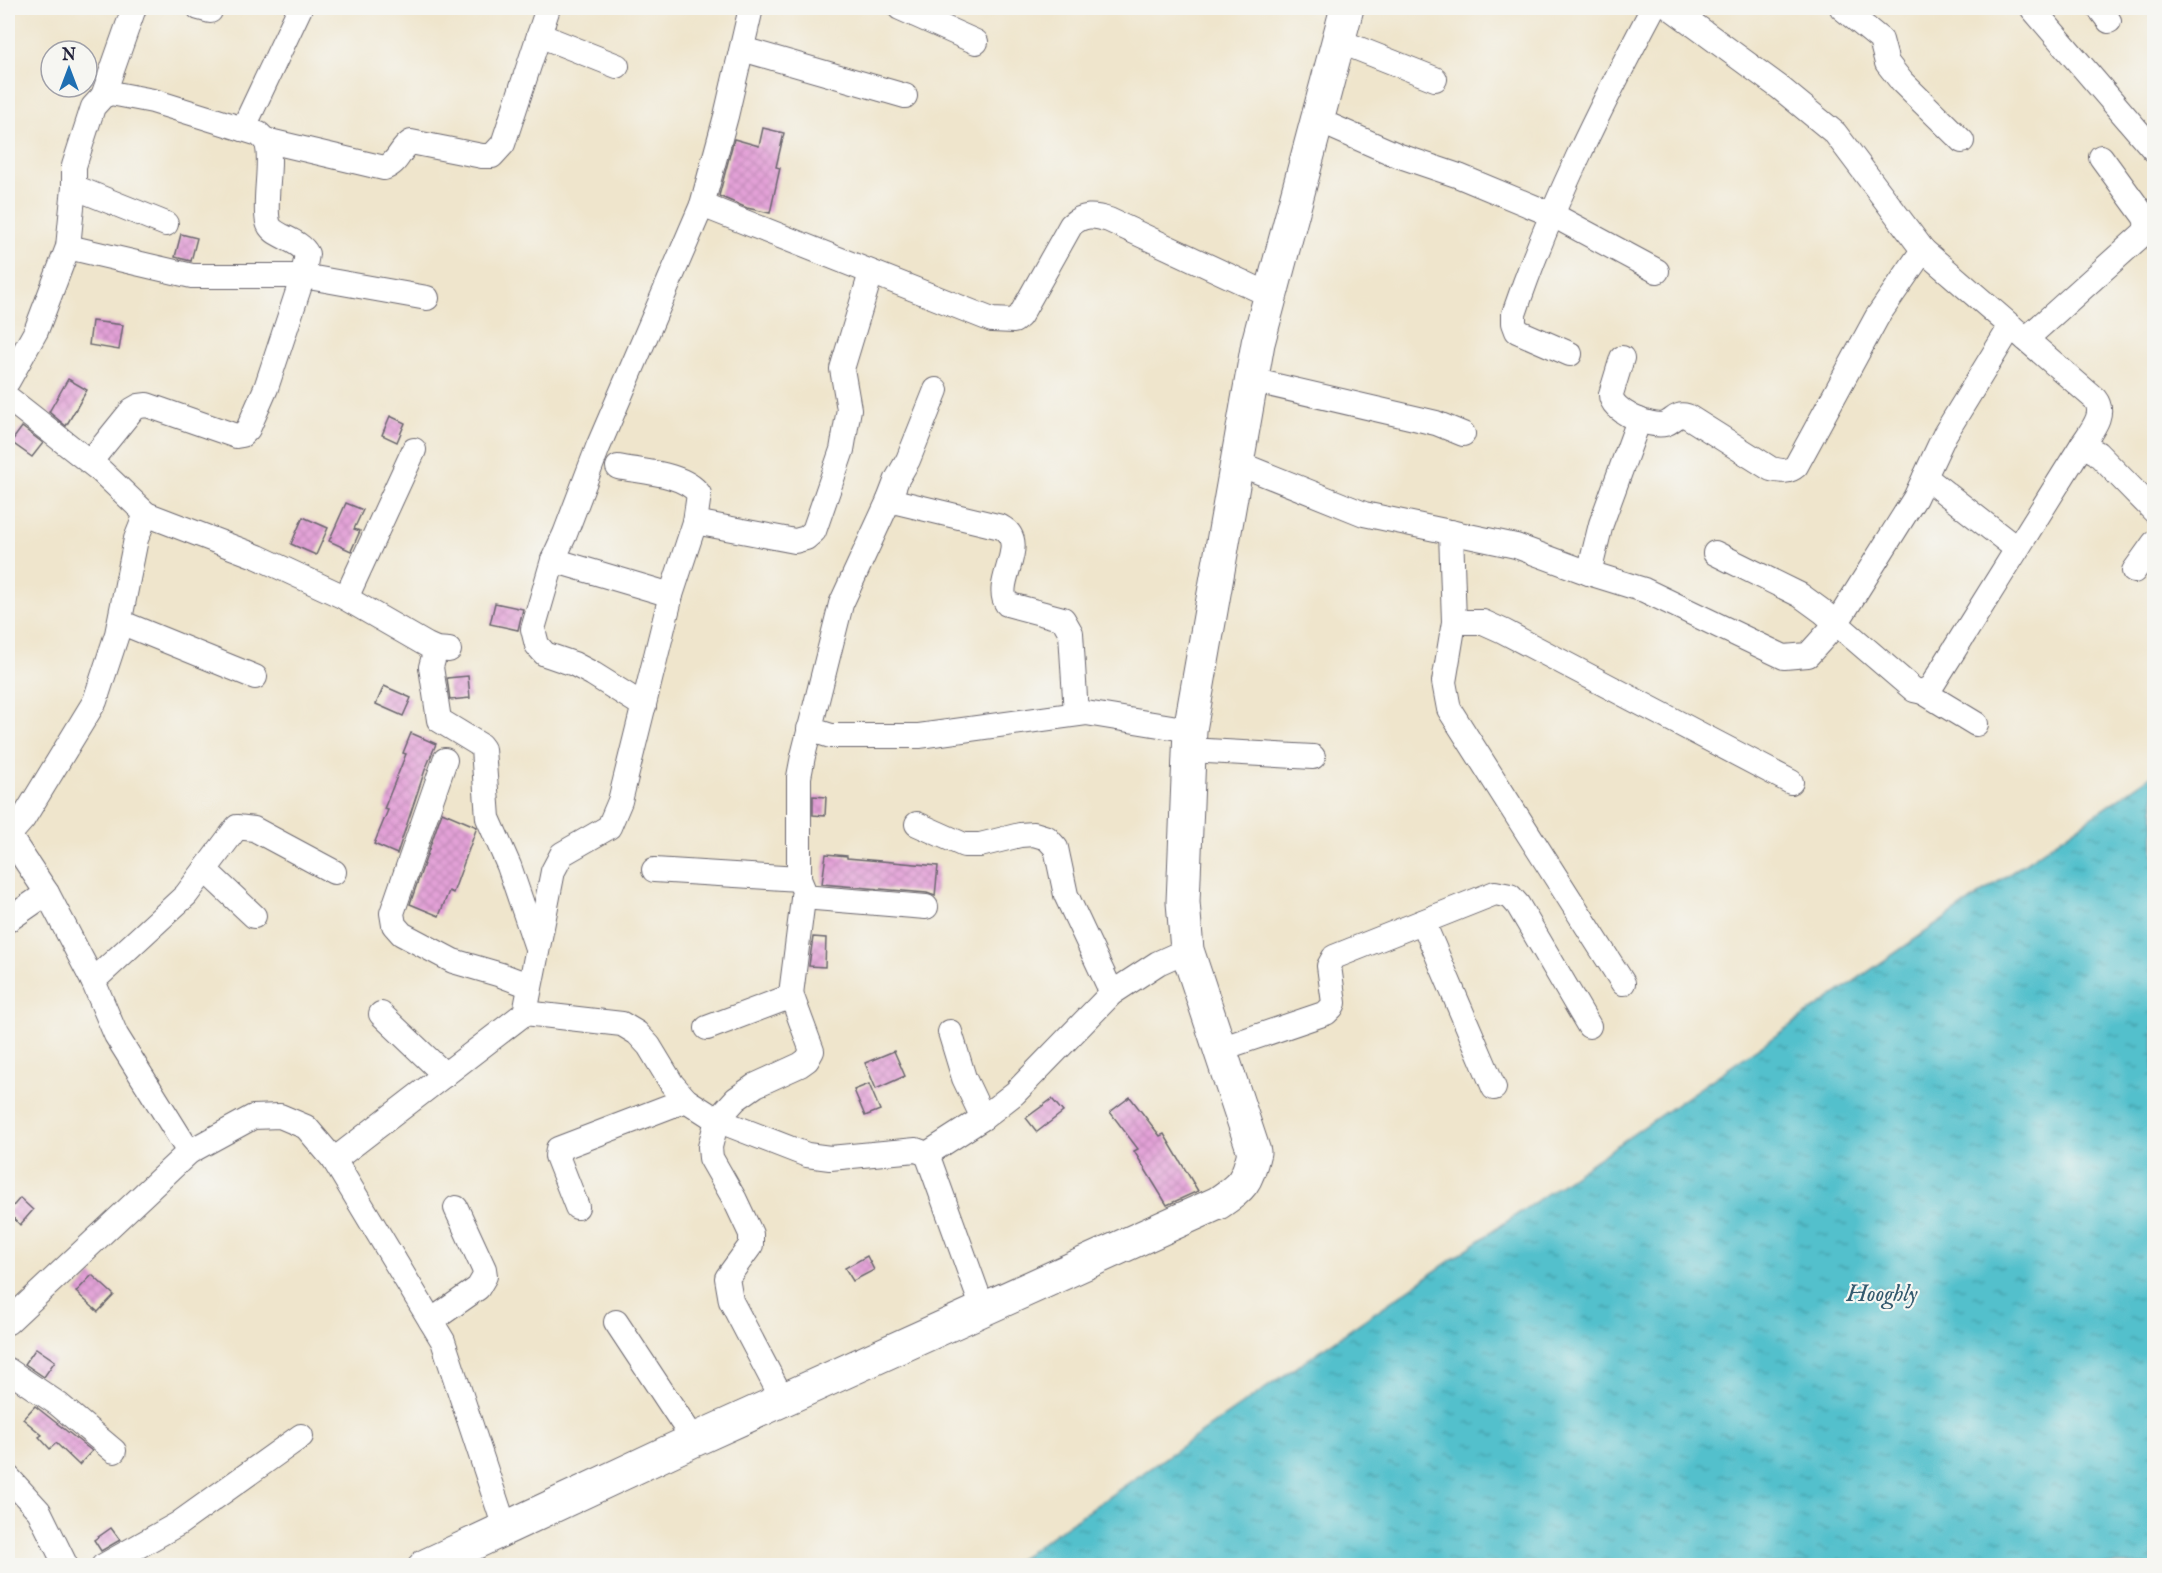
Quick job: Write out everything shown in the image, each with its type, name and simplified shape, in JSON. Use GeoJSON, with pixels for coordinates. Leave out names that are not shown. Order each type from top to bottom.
{"type":"FeatureCollection","features":[{"type":"Feature","properties":{"kind":"street"},"geometry":{"type":"LineString","coordinates":[[8,381],[36,331],[68,247],[74,166],[93,107],[103,96],[134,8]]}},
{"type":"Feature","properties":{"kind":"street"},"geometry":{"type":"LineString","coordinates":[[243,129],[300,8]]}},
{"type":"Feature","properties":{"kind":"street"},"geometry":{"type":"LineString","coordinates":[[265,140],[384,168],[397,161],[406,145],[411,142],[492,156],[503,144],[548,8]]}},
{"type":"Feature","properties":{"kind":"street"},"geometry":{"type":"LineString","coordinates":[[644,706],[574,664],[545,654],[537,645],[533,629],[553,560],[598,447],[702,205],[751,8]]}},
{"type":"Feature","properties":{"kind":"street"},"geometry":{"type":"LineString","coordinates":[[900,8],[976,42]]}},
{"type":"Feature","properties":{"kind":"street"},"geometry":{"type":"LineString","coordinates":[[425,1566],[694,1440],[1218,1203],[1239,1189],[1249,1173],[1254,1152],[1187,950],[1183,902],[1189,740],[1258,343],[1347,8]]}},
{"type":"Feature","properties":{"kind":"street"},"geometry":{"type":"LineString","coordinates":[[1570,354],[1517,331],[1514,323],[1515,314],[1553,215],[1610,88],[1653,8]]}},
{"type":"Feature","properties":{"kind":"street"},"geometry":{"type":"LineString","coordinates":[[1671,8],[1779,87],[1835,133],[1923,250],[2099,404],[2100,414],[2082,445],[1931,687],[1923,692]]}},
{"type":"Feature","properties":{"kind":"street"},"geometry":{"type":"LineString","coordinates":[[1842,8],[1881,40],[1887,63],[1902,82],[1962,141]]}},
{"type":"Feature","properties":{"kind":"street"},"geometry":{"type":"LineString","coordinates":[[2032,8],[2154,150]]}},
{"type":"Feature","properties":{"kind":"street"},"geometry":{"type":"LineString","coordinates":[[539,35],[617,66]]}},
{"type":"Feature","properties":{"kind":"street"},"geometry":{"type":"LineString","coordinates":[[1339,40],[1435,79]]}},
{"type":"Feature","properties":{"kind":"street"},"geometry":{"type":"LineString","coordinates":[[742,49],[905,96]]}},
{"type":"Feature","properties":{"kind":"street"},"geometry":{"type":"LineString","coordinates":[[90,462],[132,410],[139,406],[147,405],[230,434],[242,435],[248,429],[266,388],[303,276],[307,254],[304,248],[272,230],[268,224],[266,190],[269,155],[265,140],[259,134],[153,101],[111,93],[103,96]]}},
{"type":"Feature","properties":{"kind":"street"},"geometry":{"type":"LineString","coordinates":[[1317,120],[1397,155],[1459,176],[1553,215],[1657,271]]}},
{"type":"Feature","properties":{"kind":"street"},"geometry":{"type":"LineString","coordinates":[[1236,463],[1364,514],[1516,546],[1589,573],[1644,590],[1784,657],[1808,655],[1836,624],[1915,498],[1946,434],[2018,333],[2144,233],[2147,221],[2101,157]]}},
{"type":"Feature","properties":{"kind":"street"},"geometry":{"type":"LineString","coordinates":[[74,187],[166,224]]}},
{"type":"Feature","properties":{"kind":"street"},"geometry":{"type":"LineString","coordinates":[[702,205],[992,320],[1014,321],[1026,309],[1071,225],[1083,216],[1096,216],[1109,220],[1270,295]]}},
{"type":"Feature","properties":{"kind":"street"},"geometry":{"type":"LineString","coordinates":[[68,247],[192,276],[303,276],[427,298]]}},
{"type":"Feature","properties":{"kind":"street"},"geometry":{"type":"LineString","coordinates":[[1622,358],[1611,399],[1614,405],[1639,420],[1649,423],[1665,424],[1683,414],[1771,469],[1784,472],[1792,470],[1877,317],[1923,250]]}},
{"type":"Feature","properties":{"kind":"street"},"geometry":{"type":"LineString","coordinates":[[695,522],[795,541],[806,538],[814,531],[842,450],[849,409],[842,369],[871,273]]}},
{"type":"Feature","properties":{"kind":"street"},"geometry":{"type":"LineString","coordinates":[[1251,380],[1436,423],[1463,434]]}},
{"type":"Feature","properties":{"kind":"street"},"geometry":{"type":"LineString","coordinates":[[783,1400],[730,1301],[727,1278],[751,1245],[751,1234],[711,1158],[710,1148],[717,1120],[736,1099],[756,1085],[800,1065],[810,1057],[812,1051],[792,996],[801,888],[799,777],[841,604],[936,390]]}},
{"type":"Feature","properties":{"kind":"street"},"geometry":{"type":"LineString","coordinates":[[8,399],[90,462],[146,514],[258,557],[346,598],[442,649],[431,667],[439,720],[483,749],[488,818],[509,866],[537,949]]}},
{"type":"Feature","properties":{"kind":"street"},"geometry":{"type":"LineString","coordinates":[[1589,573],[1601,524],[1639,420]]}},
{"type":"Feature","properties":{"kind":"street"},"geometry":{"type":"LineString","coordinates":[[2082,445],[2097,453],[2154,511]]}},
{"type":"Feature","properties":{"kind":"street"},"geometry":{"type":"LineString","coordinates":[[346,598],[414,450]]}},
{"type":"Feature","properties":{"kind":"street"},"geometry":{"type":"LineString","coordinates":[[334,1160],[525,1013],[553,871],[562,854],[609,826],[620,801],[671,595],[695,522],[699,494],[690,484],[678,479],[618,467]]}},
{"type":"Feature","properties":{"kind":"street"},"geometry":{"type":"LineString","coordinates":[[1925,477],[2017,549]]}},
{"type":"Feature","properties":{"kind":"street"},"geometry":{"type":"LineString","coordinates":[[889,500],[1001,526],[1009,531],[1013,546],[1003,596],[1007,604],[1063,619],[1068,624],[1071,633],[1076,714]]}},
{"type":"Feature","properties":{"kind":"street"},"geometry":{"type":"LineString","coordinates":[[146,514],[136,539],[120,622],[95,701],[23,819],[8,834],[47,893],[93,981],[116,1035],[189,1152]]}},
{"type":"Feature","properties":{"kind":"street"},"geometry":{"type":"LineString","coordinates":[[1451,532],[1454,622],[1444,682],[1449,709],[1623,983]]}},
{"type":"Feature","properties":{"kind":"street"},"geometry":{"type":"LineString","coordinates":[[2134,571],[2154,543]]}},
{"type":"Feature","properties":{"kind":"street"},"geometry":{"type":"LineString","coordinates":[[1715,553],[1800,595],[1914,690],[1923,692],[1976,724]]}},
{"type":"Feature","properties":{"kind":"street"},"geometry":{"type":"LineString","coordinates":[[553,560],[671,595]]}},
{"type":"Feature","properties":{"kind":"street"},"geometry":{"type":"LineString","coordinates":[[120,622],[255,676]]}},
{"type":"Feature","properties":{"kind":"street"},"geometry":{"type":"LineString","coordinates":[[1454,622],[1483,622],[1503,631],[1791,782]]}},
{"type":"Feature","properties":{"kind":"street"},"geometry":{"type":"LineString","coordinates":[[809,729],[831,736],[919,736],[1086,712],[1189,740],[1313,757]]}},
{"type":"Feature","properties":{"kind":"street"},"geometry":{"type":"LineString","coordinates":[[445,760],[392,913],[394,926],[402,933],[453,962],[501,975],[530,986]]}},
{"type":"Feature","properties":{"kind":"street"},"geometry":{"type":"LineString","coordinates":[[917,824],[964,845],[980,845],[1020,835],[1034,834],[1047,838],[1056,848],[1066,895],[1112,993]]}},
{"type":"Feature","properties":{"kind":"street"},"geometry":{"type":"LineString","coordinates":[[93,981],[186,895],[237,827],[254,829],[334,872]]}},
{"type":"Feature","properties":{"kind":"street"},"geometry":{"type":"LineString","coordinates":[[205,870],[254,916]]}},
{"type":"Feature","properties":{"kind":"street"},"geometry":{"type":"LineString","coordinates":[[654,870],[801,888],[926,908]]}},
{"type":"Feature","properties":{"kind":"street"},"geometry":{"type":"LineString","coordinates":[[8,920],[47,893]]}},
{"type":"Feature","properties":{"kind":"street"},"geometry":{"type":"LineString","coordinates":[[1220,1049],[1326,1012],[1334,1003],[1329,966],[1334,957],[1495,893],[1510,896],[1518,905],[1589,1026]]}},
{"type":"Feature","properties":{"kind":"street"},"geometry":{"type":"LineString","coordinates":[[1423,922],[1494,1088]]}},
{"type":"Feature","properties":{"kind":"street"},"geometry":{"type":"LineString","coordinates":[[927,1154],[983,1118],[1015,1093],[1112,993],[1158,963],[1187,950]]}},
{"type":"Feature","properties":{"kind":"street"},"geometry":{"type":"LineString","coordinates":[[707,1028],[792,996]]}},
{"type":"Feature","properties":{"kind":"street"},"geometry":{"type":"LineString","coordinates":[[525,1013],[622,1024],[637,1033],[649,1046],[672,1084],[686,1100],[717,1120],[807,1155],[830,1158],[916,1150],[927,1154]]}},
{"type":"Feature","properties":{"kind":"street"},"geometry":{"type":"LineString","coordinates":[[381,1014],[445,1074]]}},
{"type":"Feature","properties":{"kind":"street"},"geometry":{"type":"LineString","coordinates":[[950,1032],[964,1078],[983,1118]]}},
{"type":"Feature","properties":{"kind":"street"},"geometry":{"type":"LineString","coordinates":[[577,1207],[557,1156],[558,1149],[686,1100]]}},
{"type":"Feature","properties":{"kind":"street"},"geometry":{"type":"LineString","coordinates":[[8,1318],[189,1152],[252,1117],[280,1116],[306,1126],[334,1160],[443,1341],[505,1528]]}},
{"type":"Feature","properties":{"kind":"street"},"geometry":{"type":"LineString","coordinates":[[927,1154],[983,1309]]}},
{"type":"Feature","properties":{"kind":"street"},"geometry":{"type":"LineString","coordinates":[[431,1321],[478,1288],[485,1276],[484,1269],[456,1208]]}},
{"type":"Feature","properties":{"kind":"street"},"geometry":{"type":"LineString","coordinates":[[616,1322],[694,1440]]}},
{"type":"Feature","properties":{"kind":"street"},"geometry":{"type":"LineString","coordinates":[[8,1370],[58,1404],[114,1451]]}},
{"type":"Feature","properties":{"kind":"street"},"geometry":{"type":"LineString","coordinates":[[104,1566],[178,1524],[301,1436]]}},
{"type":"Feature","properties":{"kind":"street"},"geometry":{"type":"LineString","coordinates":[[8,1477],[39,1511],[66,1566]]}},
{"type":"Feature","properties":{"kind":"water","name":"Hooghly"},"geometry":{"type":"Polygon","coordinates":[[[2154,774],[2154,1565],[1010,1565],[2154,774]]]}},
{"type":"Feature","properties":{"kind":"building"},"geometry":{"type":"Polygon","coordinates":[[[763,128],[784,133],[776,167],[780,168],[770,213],[747,208],[719,196],[734,139],[759,146],[763,128]]]}},
{"type":"Feature","properties":{"kind":"building"},"geometry":{"type":"Polygon","coordinates":[[[181,234],[197,238],[191,261],[175,257],[181,234]]]}},
{"type":"Feature","properties":{"kind":"building"},"geometry":{"type":"Polygon","coordinates":[[[92,321],[123,325],[119,350],[89,345],[92,321]]]}},
{"type":"Feature","properties":{"kind":"building"},"geometry":{"type":"Polygon","coordinates":[[[68,379],[87,390],[66,426],[49,412],[68,379]]]}},
{"type":"Feature","properties":{"kind":"building"},"geometry":{"type":"Polygon","coordinates":[[[390,416],[405,423],[397,442],[382,435],[390,416]]]}},
{"type":"Feature","properties":{"kind":"building"},"geometry":{"type":"Polygon","coordinates":[[[22,427],[43,443],[32,457],[11,442],[22,427]]]}},
{"type":"Feature","properties":{"kind":"building"},"geometry":{"type":"Polygon","coordinates":[[[346,503],[363,510],[354,529],[360,531],[351,551],[329,541],[346,503]]]}},
{"type":"Feature","properties":{"kind":"building"},"geometry":{"type":"Polygon","coordinates":[[[303,517],[328,528],[316,555],[291,544],[303,517]]]}},
{"type":"Feature","properties":{"kind":"building"},"geometry":{"type":"Polygon","coordinates":[[[495,603],[523,609],[518,630],[490,624],[495,603]]]}},
{"type":"Feature","properties":{"kind":"building"},"geometry":{"type":"Polygon","coordinates":[[[468,676],[470,698],[450,700],[447,678],[468,676]]]}},
{"type":"Feature","properties":{"kind":"building"},"geometry":{"type":"Polygon","coordinates":[[[384,686],[411,698],[403,716],[376,704],[384,686]]]}},
{"type":"Feature","properties":{"kind":"building"},"geometry":{"type":"Polygon","coordinates":[[[411,733],[436,744],[397,854],[374,844],[388,810],[384,809],[406,754],[403,753],[411,733]]]}},
{"type":"Feature","properties":{"kind":"building"},"geometry":{"type":"Polygon","coordinates":[[[813,796],[826,797],[825,816],[813,815],[813,796]]]}},
{"type":"Feature","properties":{"kind":"building"},"geometry":{"type":"Polygon","coordinates":[[[442,812],[477,827],[453,893],[449,891],[439,916],[410,904],[442,812]]]}},
{"type":"Feature","properties":{"kind":"building"},"geometry":{"type":"Polygon","coordinates":[[[826,854],[938,866],[935,896],[927,893],[822,884],[826,854]]]}},
{"type":"Feature","properties":{"kind":"building"},"geometry":{"type":"Polygon","coordinates":[[[813,937],[826,938],[825,967],[809,966],[813,937]]]}},
{"type":"Feature","properties":{"kind":"building"},"geometry":{"type":"Polygon","coordinates":[[[894,1051],[905,1076],[876,1089],[865,1063],[894,1051]]]}},
{"type":"Feature","properties":{"kind":"building"},"geometry":{"type":"Polygon","coordinates":[[[869,1084],[880,1110],[865,1116],[854,1090],[869,1084]]]}},
{"type":"Feature","properties":{"kind":"building"},"geometry":{"type":"Polygon","coordinates":[[[1130,1097],[1160,1136],[1164,1134],[1198,1191],[1167,1205],[1134,1151],[1138,1149],[1110,1112],[1130,1097]]]}},
{"type":"Feature","properties":{"kind":"building"},"geometry":{"type":"Polygon","coordinates":[[[1052,1099],[1063,1112],[1037,1132],[1026,1118],[1052,1099]]]}},
{"type":"Feature","properties":{"kind":"building"},"geometry":{"type":"Polygon","coordinates":[[[20,1198],[33,1210],[20,1225],[8,1212],[20,1198]]]}},
{"type":"Feature","properties":{"kind":"building"},"geometry":{"type":"Polygon","coordinates":[[[867,1256],[874,1270],[853,1281],[845,1268],[867,1256]]]}},
{"type":"Feature","properties":{"kind":"building"},"geometry":{"type":"Polygon","coordinates":[[[92,1275],[114,1295],[98,1312],[76,1292],[92,1275]]]}},
{"type":"Feature","properties":{"kind":"building"},"geometry":{"type":"Polygon","coordinates":[[[36,1348],[55,1361],[44,1377],[25,1364],[36,1348]]]}},
{"type":"Feature","properties":{"kind":"building"},"geometry":{"type":"Polygon","coordinates":[[[35,1406],[92,1451],[79,1465],[56,1443],[50,1449],[39,1437],[42,1435],[23,1419],[35,1406]]]}},
{"type":"Feature","properties":{"kind":"building"},"geometry":{"type":"Polygon","coordinates":[[[111,1528],[120,1540],[101,1551],[94,1540],[111,1528]]]}}]}
